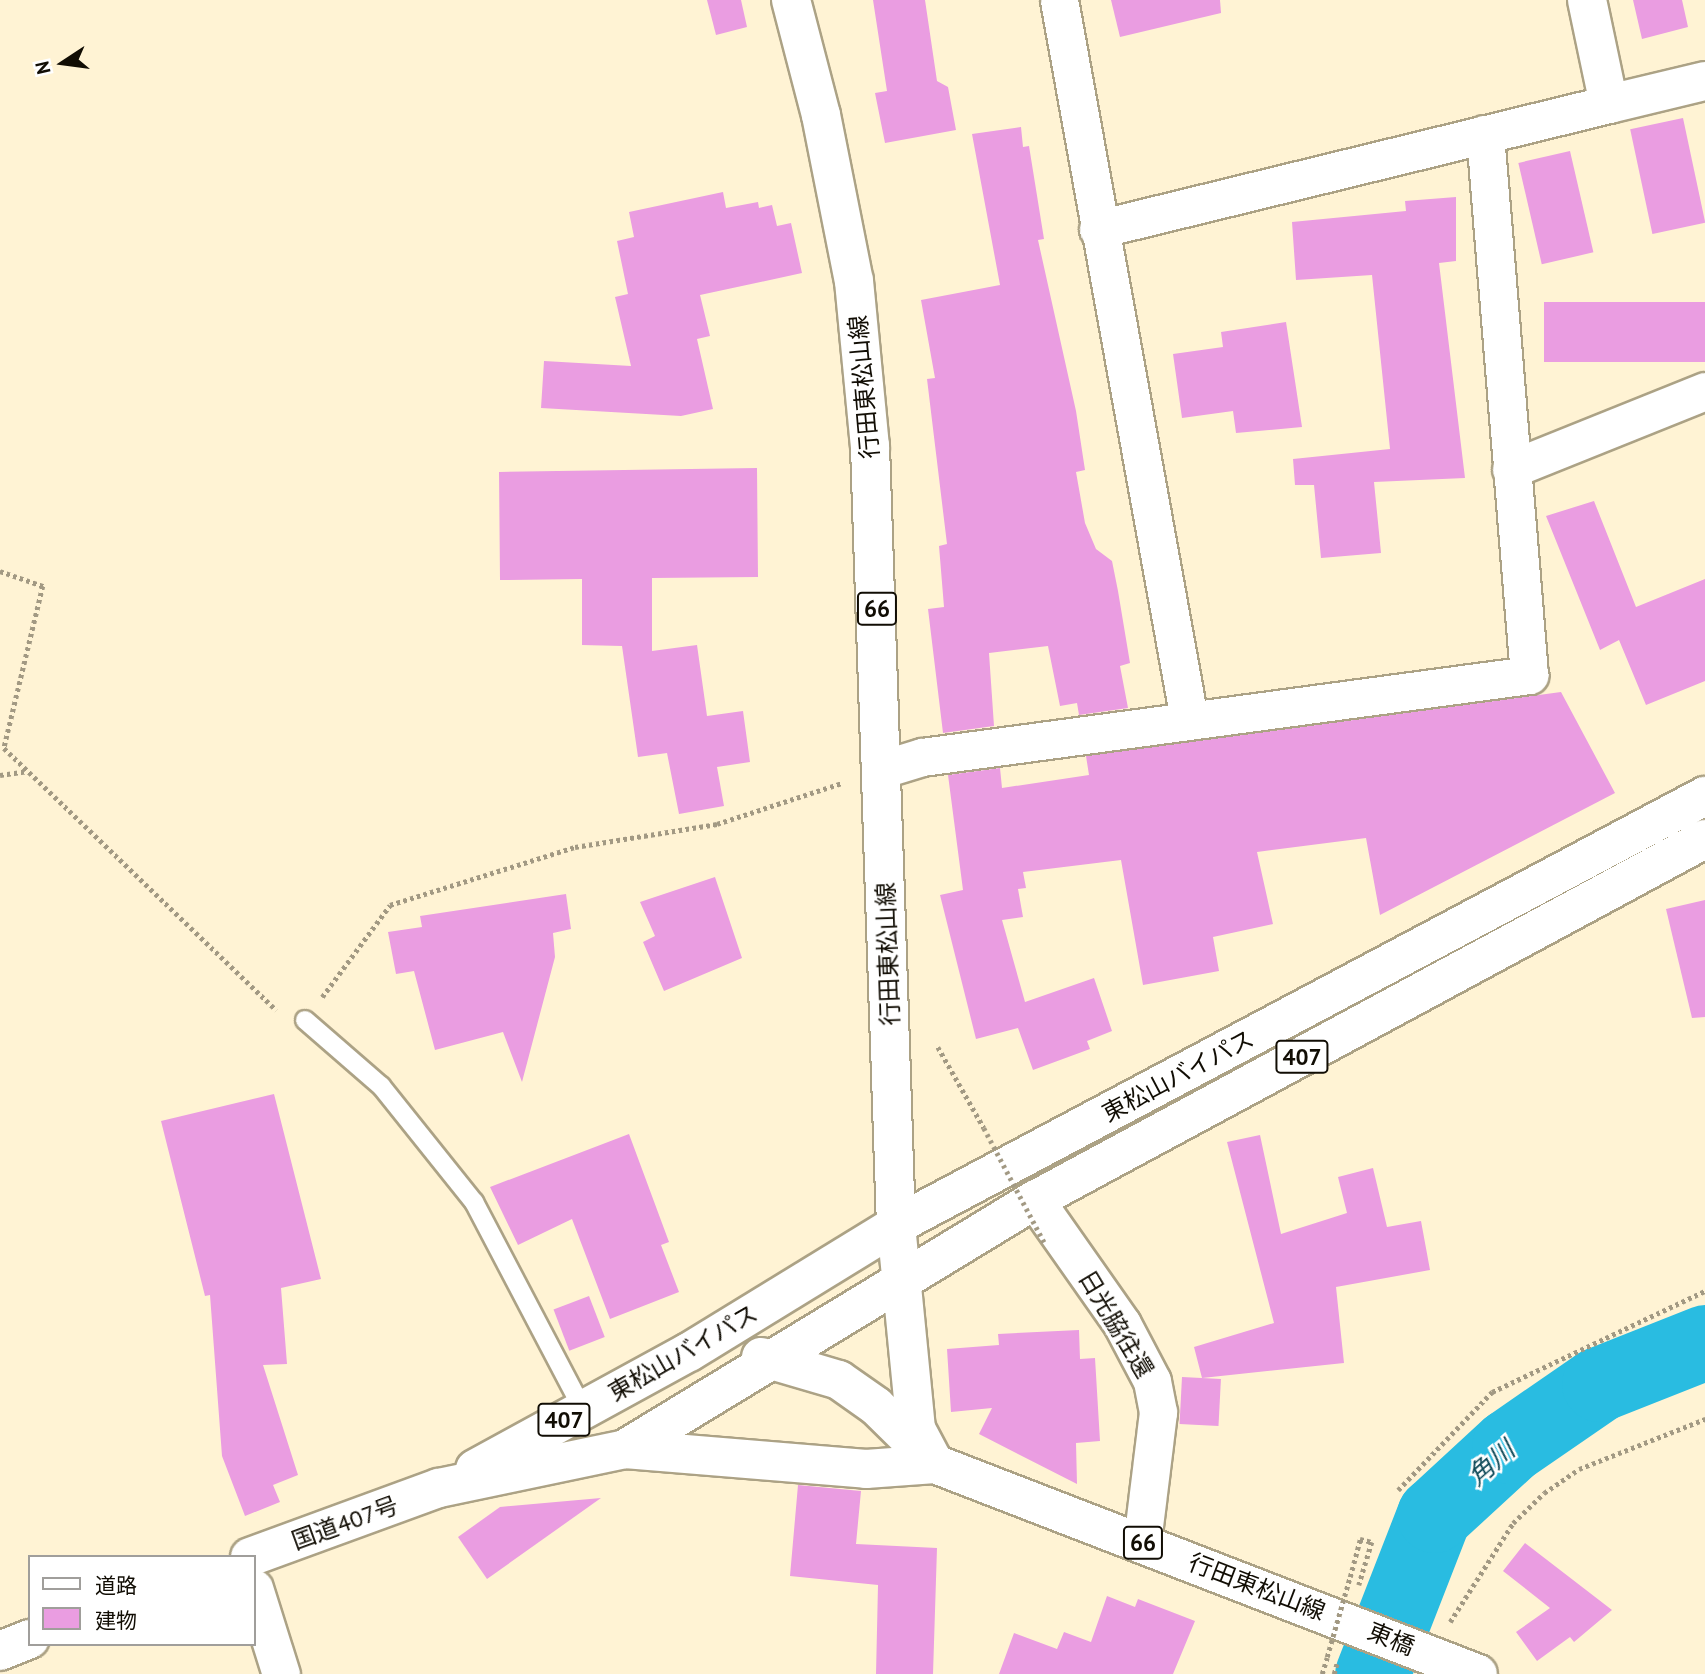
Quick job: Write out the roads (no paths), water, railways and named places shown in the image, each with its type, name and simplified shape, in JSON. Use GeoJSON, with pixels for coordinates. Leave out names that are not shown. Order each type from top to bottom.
{"type":"FeatureCollection","features":[{"type":"Feature","properties":{"kind":"main road","name":"行田東松山線"},"geometry":{"type":"LineString","coordinates":[[791,0],[821,115],[854,281],[870,446],[883,769],[896,1225],[914,1420],[935,1464],[1142,1543],[1354,1606]]}},
{"type":"Feature","properties":{"kind":"main road"},"geometry":{"type":"LineString","coordinates":[[1587,0],[1609,104],[1705,81]]}},
{"type":"Feature","properties":{"kind":"main road","name":"東松山バイパス"},"geometry":{"type":"LineString","coordinates":[[439,1488],[689,1352],[896,1225],[1705,796]]}},
{"type":"Feature","properties":{"kind":"main road","name":"東松山バイパス"},"geometry":{"type":"LineString","coordinates":[[439,1488],[625,1449],[1035,1200],[1705,839]]}},
{"type":"Feature","properties":{"kind":"main road"},"geometry":{"type":"LineString","coordinates":[[689,1352],[778,1358],[848,1387],[935,1464]]}},
{"type":"Feature","properties":{"kind":"main road"},"geometry":{"type":"LineString","coordinates":[[625,1449],[866,1469],[935,1464]]}},
{"type":"Feature","properties":{"kind":"main road","name":"国道407号"},"geometry":{"type":"LineString","coordinates":[[255,1555],[439,1488]]}},
{"type":"Feature","properties":{"kind":"main road","name":"東橋"},"geometry":{"type":"LineString","coordinates":[[1354,1606],[1432,1655],[1478,1674]]}},
{"type":"Feature","properties":{"kind":"main road"},"geometry":{"type":"LineString","coordinates":[[0,1651],[28,1641]]}},
{"type":"Feature","properties":{"kind":"street"},"geometry":{"type":"LineString","coordinates":[[1059,0],[1098,229],[1189,719]]}},
{"type":"Feature","properties":{"kind":"street"},"geometry":{"type":"LineString","coordinates":[[1098,229],[1609,104]]}},
{"type":"Feature","properties":{"kind":"street"},"geometry":{"type":"LineString","coordinates":[[883,769],[922,757],[1529,675],[1485,134]]}},
{"type":"Feature","properties":{"kind":"street"},"geometry":{"type":"LineString","coordinates":[[1511,469],[1705,391]]}},
{"type":"Feature","properties":{"kind":"street","name":"日光脇往還"},"geometry":{"type":"LineString","coordinates":[[1035,1200],[1122,1324],[1152,1381],[1158,1412],[1142,1543]]}},
{"type":"Feature","properties":{"kind":"street"},"geometry":{"type":"LineString","coordinates":[[256,1594],[281,1674]]}},
{"type":"Feature","properties":{"kind":"lane"},"geometry":{"type":"LineString","coordinates":[[305,1020],[381,1086],[474,1202],[583,1410]]}},
{"type":"Feature","properties":{"kind":"waterway","name":"角川"},"geometry":{"type":"LineString","coordinates":[[1372,1674],[1434,1515],[1509,1446],[1599,1384],[1705,1342]]}}]}
